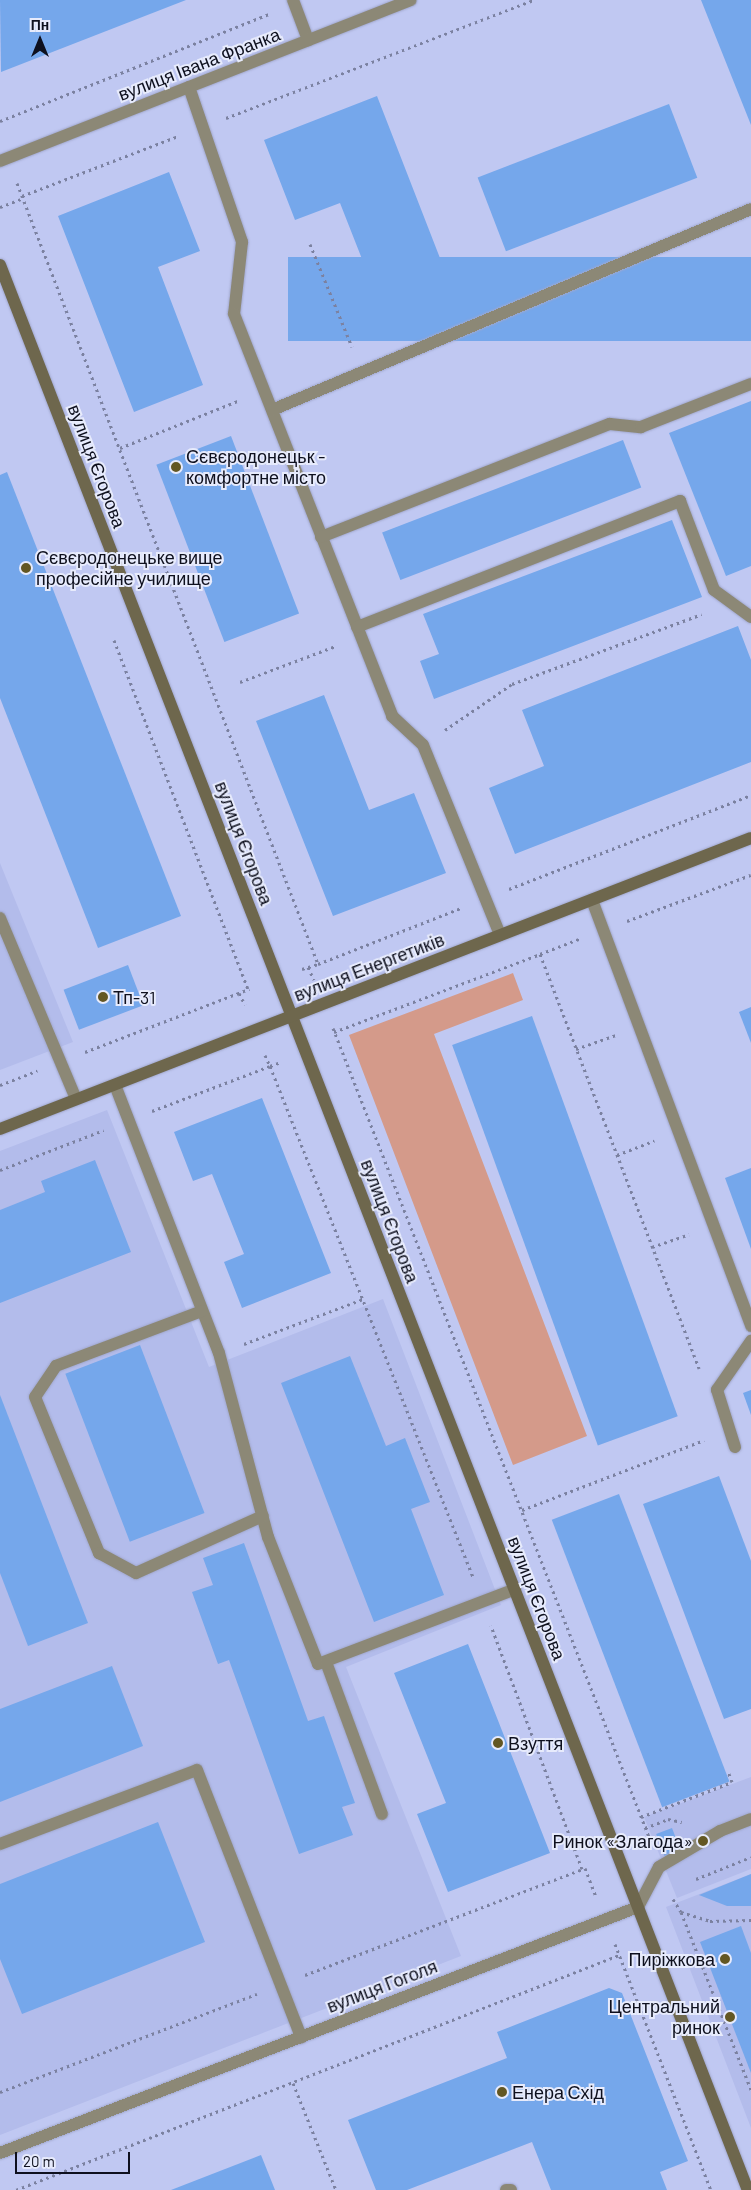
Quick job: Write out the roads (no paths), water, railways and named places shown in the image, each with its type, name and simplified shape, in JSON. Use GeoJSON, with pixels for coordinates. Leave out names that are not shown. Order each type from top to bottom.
{"type":"FeatureCollection","features":[{"type":"Feature","properties":{"kind":"street","name":"вулиця Івана Франка"},"geometry":{"type":"LineString","coordinates":[[0,161],[411,0]]}},
{"type":"Feature","properties":{"kind":"street"},"geometry":{"type":"LineString","coordinates":[[294,2],[308,40]]}},
{"type":"Feature","properties":{"kind":"street"},"geometry":{"type":"LineString","coordinates":[[189,87],[242,242],[234,314],[392,716],[423,745],[500,936]]}},
{"type":"Feature","properties":{"kind":"street"},"geometry":{"type":"LineString","coordinates":[[272,410],[751,209]]}},
{"type":"Feature","properties":{"kind":"street","name":"вулиця Єгорова"},"geometry":{"type":"LineString","coordinates":[[0,264],[748,2190]]}},
{"type":"Feature","properties":{"kind":"street"},"geometry":{"type":"LineString","coordinates":[[321,537],[610,424],[641,427],[751,384]]}},
{"type":"Feature","properties":{"kind":"street"},"geometry":{"type":"LineString","coordinates":[[359,632],[680,501],[714,590],[751,616]]}},
{"type":"Feature","properties":{"kind":"street","name":"вулиця Енергетиків"},"geometry":{"type":"LineString","coordinates":[[0,1129],[751,838]]}},
{"type":"Feature","properties":{"kind":"street"},"geometry":{"type":"LineString","coordinates":[[592,900],[751,1326]]}},
{"type":"Feature","properties":{"kind":"street"},"geometry":{"type":"LineString","coordinates":[[0,918],[76,1100]]}},
{"type":"Feature","properties":{"kind":"street"},"geometry":{"type":"LineString","coordinates":[[115,1085],[219,1353],[268,1537],[318,1664],[514,1589]]}},
{"type":"Feature","properties":{"kind":"street"},"geometry":{"type":"LineString","coordinates":[[202,1311],[56,1366],[35,1397],[99,1553],[136,1574],[263,1516]]}},
{"type":"Feature","properties":{"kind":"street"},"geometry":{"type":"LineString","coordinates":[[735,1447],[717,1390],[751,1341]]}},
{"type":"Feature","properties":{"kind":"street"},"geometry":{"type":"LineString","coordinates":[[326,1662],[382,1814]]}},
{"type":"Feature","properties":{"kind":"street"},"geometry":{"type":"LineString","coordinates":[[0,1844],[197,1770],[301,2036]]}},
{"type":"Feature","properties":{"kind":"street"},"geometry":{"type":"LineString","coordinates":[[638,1906],[659,1867],[720,1831],[751,1819]]}},
{"type":"Feature","properties":{"kind":"street","name":"вулиця Гоголя"},"geometry":{"type":"LineString","coordinates":[[0,2153],[638,1906]]}},
{"type":"Feature","properties":{"kind":"street"},"geometry":{"type":"LineString","coordinates":[[506,2190],[511,2190]]}},
{"type":"Feature","properties":{"kind":"place","name":"Сєвєродонецьк - комфортне місто"},"geometry":{"type":"Point","coordinates":[176,467]}},
{"type":"Feature","properties":{"kind":"place","name":"Сєвєродонецьке вище професійне училище"},"geometry":{"type":"Point","coordinates":[26,568]}},
{"type":"Feature","properties":{"kind":"place","name":"Тп-31"},"geometry":{"type":"Point","coordinates":[103,997]}},
{"type":"Feature","properties":{"kind":"place","name":"Взуття"},"geometry":{"type":"Point","coordinates":[498,1743]}},
{"type":"Feature","properties":{"kind":"place","name":"Ринок «Злагода»"},"geometry":{"type":"Point","coordinates":[703,1841]}},
{"type":"Feature","properties":{"kind":"place","name":"Пиріжкова"},"geometry":{"type":"Point","coordinates":[725,1959]}},
{"type":"Feature","properties":{"kind":"place","name":"Центральний ринок"},"geometry":{"type":"Point","coordinates":[730,2017]}},
{"type":"Feature","properties":{"kind":"place","name":"Енера Схід"},"geometry":{"type":"Point","coordinates":[502,2092]}}]}
